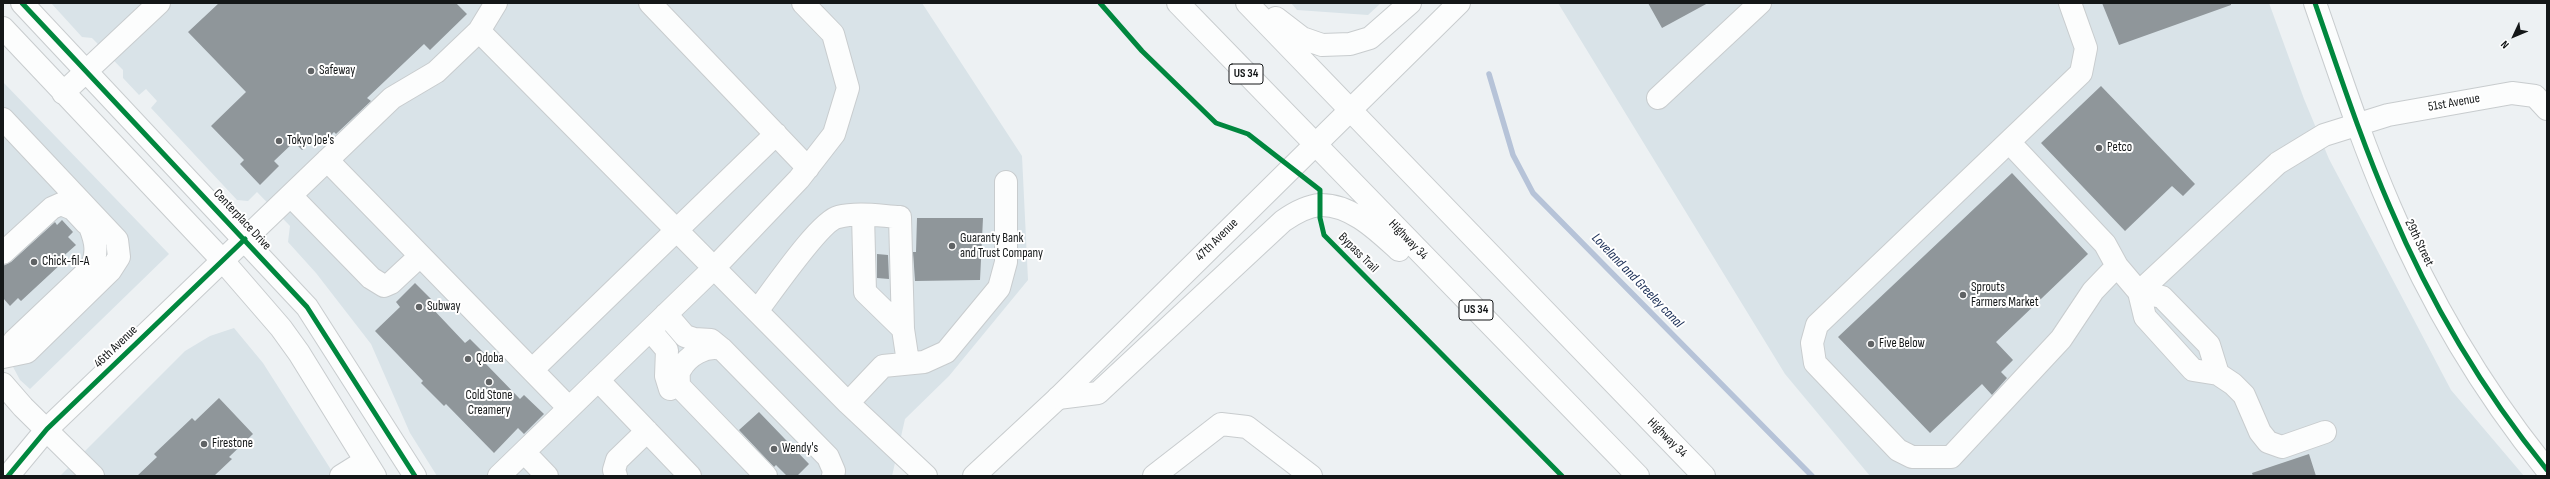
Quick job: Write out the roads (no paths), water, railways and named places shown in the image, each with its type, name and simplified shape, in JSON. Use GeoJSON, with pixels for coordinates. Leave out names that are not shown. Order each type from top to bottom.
{"type":"FeatureCollection","features":[{"type":"Feature","properties":{"kind":"main road","name":"Centerplace Drive"},"geometry":{"type":"LineString","coordinates":[[22,3],[87,70],[307,307],[415,476]]}},
{"type":"Feature","properties":{"kind":"main road"},"geometry":{"type":"LineString","coordinates":[[63,93],[87,70],[101,60],[159,3]]}},
{"type":"Feature","properties":{"kind":"main road","name":"46th Avenue"},"geometry":{"type":"LineString","coordinates":[[8,476],[47,429],[392,98],[436,72],[479,31],[496,3]]}},
{"type":"Feature","properties":{"kind":"main road"},"geometry":{"type":"LineString","coordinates":[[650,3],[808,168]]}},
{"type":"Feature","properties":{"kind":"main road"},"geometry":{"type":"LineString","coordinates":[[499,476],[714,268],[808,168],[834,134],[848,88],[832,34],[803,3]]}},
{"type":"Feature","properties":{"kind":"main road","name":"Highway 34"},"geometry":{"type":"LineString","coordinates":[[1178,3],[1638,476]]}},
{"type":"Feature","properties":{"kind":"main road","name":"Highway 34"},"geometry":{"type":"LineString","coordinates":[[1246,3],[1348,111],[1704,476]]}},
{"type":"Feature","properties":{"kind":"main road"},"geometry":{"type":"LineString","coordinates":[[1260,3],[1302,38],[1322,45],[1350,44],[1370,38],[1410,3]]}},
{"type":"Feature","properties":{"kind":"main road","name":"47th Avenue"},"geometry":{"type":"LineString","coordinates":[[974,476],[1058,398],[1314,144],[1459,3]]}},
{"type":"Feature","properties":{"kind":"main road"},"geometry":{"type":"LineString","coordinates":[[2070,3],[2086,48],[2081,73],[1817,325],[1812,343],[1815,363],[1898,450],[1912,457],[1951,457],[2061,339],[2093,291],[2117,266]]}},
{"type":"Feature","properties":{"kind":"main road","name":"29th Street"},"geometry":{"type":"LineString","coordinates":[[2315,3],[2357,124],[2390,208],[2430,292],[2472,368],[2511,426],[2547,470]]}},
{"type":"Feature","properties":{"kind":"main road"},"geometry":{"type":"LineString","coordinates":[[1658,98],[1758,4]]}},
{"type":"Feature","properties":{"kind":"main road"},"geometry":{"type":"LineString","coordinates":[[3,28],[223,261],[281,328],[299,352],[370,469],[341,476]]}},
{"type":"Feature","properties":{"kind":"main road"},"geometry":{"type":"LineString","coordinates":[[479,31],[848,403],[926,476]]}},
{"type":"Feature","properties":{"kind":"main road","name":"51st Avenue"},"geometry":{"type":"LineString","coordinates":[[2139,292],[2289,154],[2324,135],[2388,115],[2512,93],[2534,96],[2547,109]]}},
{"type":"Feature","properties":{"kind":"main road"},"geometry":{"type":"LineString","coordinates":[[8,356],[27,352],[110,271],[119,257],[117,240],[70,190],[10,131]]}},
{"type":"Feature","properties":{"kind":"main road"},"geometry":{"type":"LineString","coordinates":[[10,131],[21,151],[48,180],[49,188],[44,199]]}},
{"type":"Feature","properties":{"kind":"main road"},"geometry":{"type":"LineString","coordinates":[[532,370],[776,134]]}},
{"type":"Feature","properties":{"kind":"main road"},"geometry":{"type":"LineString","coordinates":[[2009,142],[2105,244],[2117,266],[2139,292],[2145,317],[2193,370],[2218,374],[2244,395],[2260,432],[2274,446],[2282,447],[2325,432]]}},
{"type":"Feature","properties":{"kind":"main road"},"geometry":{"type":"LineString","coordinates":[[327,160],[569,408]]}},
{"type":"Feature","properties":{"kind":"main road"},"geometry":{"type":"LineString","coordinates":[[848,403],[883,366],[908,362],[924,362],[946,352],[1000,288],[1006,262],[1006,182]]}},
{"type":"Feature","properties":{"kind":"main road"},"geometry":{"type":"LineString","coordinates":[[3,236],[44,199],[54,192],[70,190]]}},
{"type":"Feature","properties":{"kind":"main road"},"geometry":{"type":"LineString","coordinates":[[291,196],[371,278],[384,286],[391,283],[420,256]]}},
{"type":"Feature","properties":{"kind":"main road"},"geometry":{"type":"LineString","coordinates":[[3,253],[52,208],[61,204],[73,209],[90,227],[94,237],[96,257],[91,268],[14,341],[8,356]]}},
{"type":"Feature","properties":{"kind":"main road"},"geometry":{"type":"LineString","coordinates":[[1058,398],[1098,394],[1282,221],[1296,212],[1320,205],[1341,210],[1355,216],[1381,234],[1567,404]]}},
{"type":"Feature","properties":{"kind":"main road"},"geometry":{"type":"LineString","coordinates":[[757,311],[816,234],[837,217],[863,215],[900,217],[903,329],[908,362]]}},
{"type":"Feature","properties":{"kind":"main road"},"geometry":{"type":"LineString","coordinates":[[863,215],[865,292],[903,329]]}},
{"type":"Feature","properties":{"kind":"main road"},"geometry":{"type":"LineString","coordinates":[[2139,292],[2162,297],[2209,345],[2218,374]]}},
{"type":"Feature","properties":{"kind":"main road"},"geometry":{"type":"LineString","coordinates":[[666,314],[685,336],[694,339],[711,340],[722,349],[828,457],[834,472],[833,476]]}},
{"type":"Feature","properties":{"kind":"main road"},"geometry":{"type":"LineString","coordinates":[[650,330],[668,350],[666,376],[674,397],[751,476]]}},
{"type":"Feature","properties":{"kind":"main road"},"geometry":{"type":"LineString","coordinates":[[722,349],[708,347],[693,356],[680,371],[679,386],[766,476]]}},
{"type":"Feature","properties":{"kind":"main road"},"geometry":{"type":"LineString","coordinates":[[598,380],[690,476]]}},
{"type":"Feature","properties":{"kind":"main road"},"geometry":{"type":"LineString","coordinates":[[3,384],[92,476]]}},
{"type":"Feature","properties":{"kind":"main road"},"geometry":{"type":"LineString","coordinates":[[1154,476],[1221,424],[1247,427],[1311,476]]}},
{"type":"Feature","properties":{"kind":"main road"},"geometry":{"type":"LineString","coordinates":[[616,476],[614,470],[617,460],[647,431]]}},
{"type":"Feature","properties":{"kind":"main road"},"geometry":{"type":"LineString","coordinates":[[524,452],[547,476]]}},
{"type":"Feature","properties":{"kind":"main road"},"geometry":{"type":"LineString","coordinates":[[901,453],[906,476]]}},
{"type":"Feature","properties":{"kind":"waterway","name":"Loveland and Greeley canal"},"geometry":{"type":"LineString","coordinates":[[1489,74],[1513,155],[1533,193],[1812,476]]}},
{"type":"Feature","properties":{"kind":"place","name":"Safeway"},"geometry":{"type":"Point","coordinates":[311,71]}},
{"type":"Feature","properties":{"kind":"place","name":"Tokyo Joe's"},"geometry":{"type":"Point","coordinates":[279,141]}},
{"type":"Feature","properties":{"kind":"place","name":"Petco"},"geometry":{"type":"Point","coordinates":[2099,148]}},
{"type":"Feature","properties":{"kind":"place","name":"Guaranty Bank and Trust Company"},"geometry":{"type":"Point","coordinates":[952,246]}},
{"type":"Feature","properties":{"kind":"place","name":"Chick-fil-A"},"geometry":{"type":"Point","coordinates":[34,262]}},
{"type":"Feature","properties":{"kind":"place","name":"Sprouts Farmers Market"},"geometry":{"type":"Point","coordinates":[1963,295]}},
{"type":"Feature","properties":{"kind":"place","name":"Subway"},"geometry":{"type":"Point","coordinates":[419,307]}},
{"type":"Feature","properties":{"kind":"place","name":"Five Below"},"geometry":{"type":"Point","coordinates":[1871,344]}},
{"type":"Feature","properties":{"kind":"place","name":"Qdoba"},"geometry":{"type":"Point","coordinates":[468,359]}},
{"type":"Feature","properties":{"kind":"place","name":"Cold Stone Creamery"},"geometry":{"type":"Point","coordinates":[489,382]}},
{"type":"Feature","properties":{"kind":"place","name":"Firestone"},"geometry":{"type":"Point","coordinates":[204,444]}},
{"type":"Feature","properties":{"kind":"place","name":"Wendy's"},"geometry":{"type":"Point","coordinates":[774,449]}}]}
